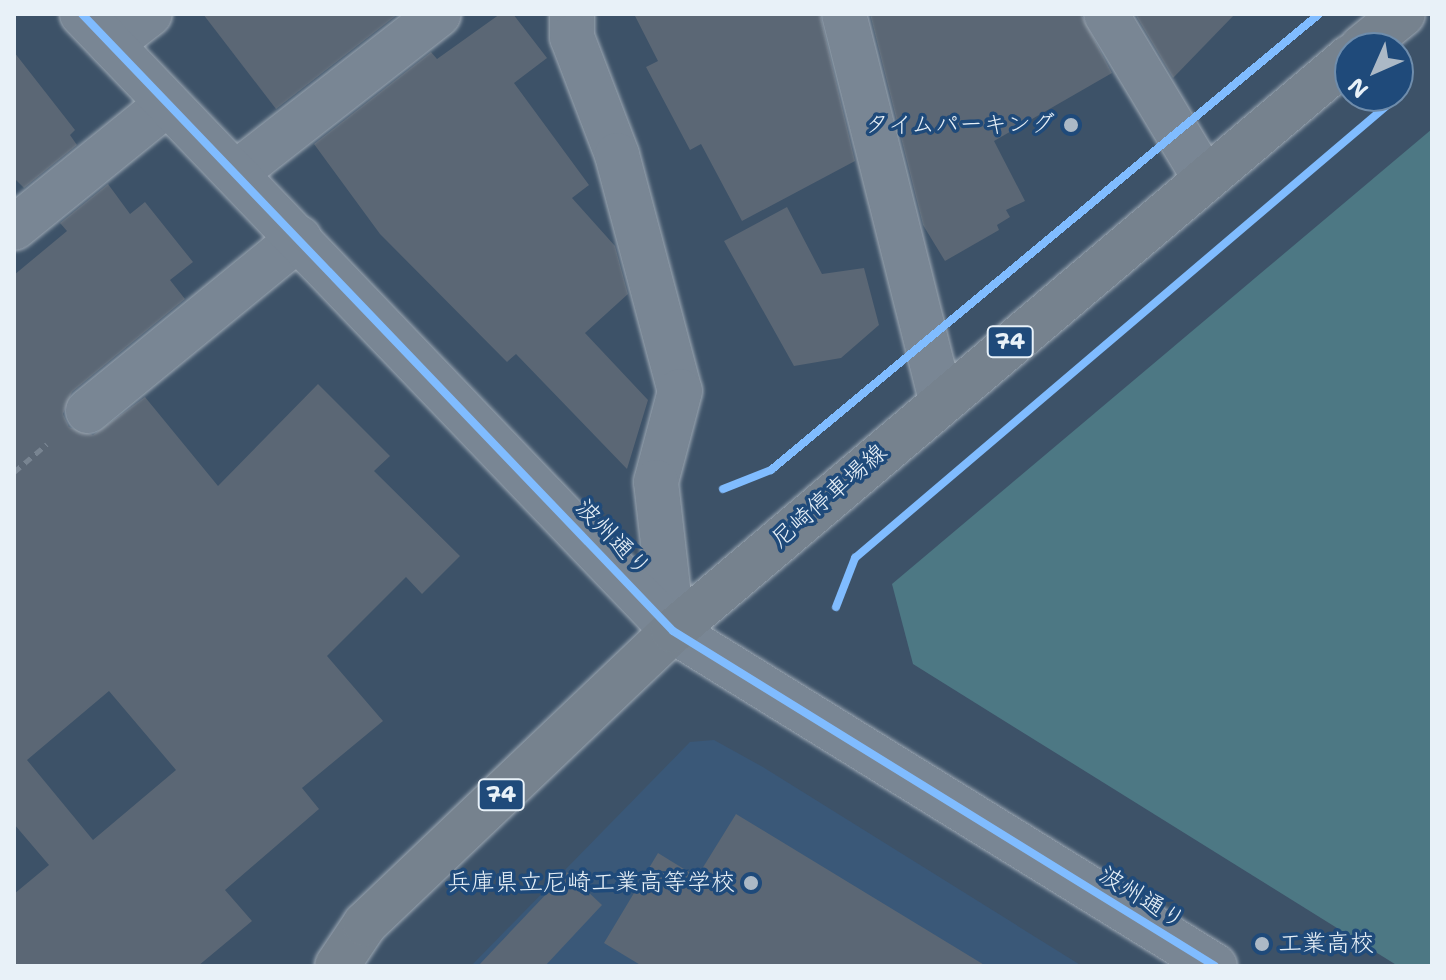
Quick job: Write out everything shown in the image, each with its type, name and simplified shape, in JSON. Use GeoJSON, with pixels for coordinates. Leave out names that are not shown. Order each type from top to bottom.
{"type":"FeatureCollection","features":[{"type":"Feature","properties":{"kind":"main road"},"geometry":{"type":"LineString","coordinates":[[1381,32],[1403,14]]}},
{"type":"Feature","properties":{"kind":"main road","name":"尼崎停車場線"},"geometry":{"type":"LineString","coordinates":[[337,966],[365,924],[673,631],[941,400],[1334,70]]}},
{"type":"Feature","properties":{"kind":"street"},"geometry":{"type":"LineString","coordinates":[[96,29],[150,14]]}},
{"type":"Feature","properties":{"kind":"street"},"geometry":{"type":"LineString","coordinates":[[237,172],[439,14]]}},
{"type":"Feature","properties":{"kind":"street"},"geometry":{"type":"LineString","coordinates":[[572,14],[572,37],[617,155],[680,391],[656,482],[673,631]]}},
{"type":"Feature","properties":{"kind":"street"},"geometry":{"type":"LineString","coordinates":[[844,14],[941,400]]}},
{"type":"Feature","properties":{"kind":"street"},"geometry":{"type":"LineString","coordinates":[[1106,14],[1204,177]]}},
{"type":"Feature","properties":{"kind":"street","name":"波州通り"},"geometry":{"type":"LineString","coordinates":[[96,29],[237,172],[673,631],[1215,966]]}},
{"type":"Feature","properties":{"kind":"street"},"geometry":{"type":"LineString","coordinates":[[14,228],[167,104]]}},
{"type":"Feature","properties":{"kind":"street"},"geometry":{"type":"LineString","coordinates":[[88,411],[299,238]]}},
{"type":"Feature","properties":{"kind":"shaded area","name":"兵庫県立尼崎工業高等学校"},"geometry":{"type":"Polygon","coordinates":[[[714,740],[761,766],[1082,966],[471,966],[690,742],[714,740]]]}},
{"type":"Feature","properties":{"kind":"green space"},"geometry":{"type":"Polygon","coordinates":[[[1432,129],[1432,966],[1398,966],[913,664],[892,584],[1432,129]]]}},
{"type":"Feature","properties":{"kind":"building"},"geometry":{"type":"Polygon","coordinates":[[[203,14],[398,14],[276,109],[203,14]]]}},
{"type":"Feature","properties":{"kind":"building"},"geometry":{"type":"Polygon","coordinates":[[[500,14],[513,14],[547,58],[514,83],[589,185],[572,198],[615,246],[628,294],[585,333],[648,400],[627,469],[516,354],[507,362],[380,234],[314,144],[431,52],[437,59],[500,14]]]}},
{"type":"Feature","properties":{"kind":"building"},"geometry":{"type":"Polygon","coordinates":[[[634,14],[820,14],[855,161],[742,221],[701,144],[690,150],[646,67],[658,61],[634,14]]]}},
{"type":"Feature","properties":{"kind":"building"},"geometry":{"type":"Polygon","coordinates":[[[870,14],[1081,14],[1112,73],[994,141],[1025,201],[1006,210],[1010,217],[997,225],[999,230],[945,261],[923,225],[870,14]]]}},
{"type":"Feature","properties":{"kind":"building"},"geometry":{"type":"Polygon","coordinates":[[[1135,14],[1235,14],[1173,78],[1135,14]]]}},
{"type":"Feature","properties":{"kind":"building"},"geometry":{"type":"Polygon","coordinates":[[[14,52],[75,130],[70,135],[77,145],[24,188],[14,178],[14,52]]]}},
{"type":"Feature","properties":{"kind":"building"},"geometry":{"type":"Polygon","coordinates":[[[108,184],[130,214],[145,202],[193,262],[170,280],[185,299],[72,392],[63,414],[69,427],[93,435],[145,397],[218,486],[318,384],[390,456],[374,471],[460,556],[422,594],[406,577],[327,656],[383,721],[302,788],[319,809],[225,890],[252,921],[198,966],[14,966],[14,894],[49,865],[14,824],[14,275],[67,231],[60,223],[108,184]],[[109,691],[27,760],[93,840],[176,770],[109,691]]]}},
{"type":"Feature","properties":{"kind":"building"},"geometry":{"type":"Polygon","coordinates":[[[787,207],[822,274],[864,268],[879,325],[841,358],[794,366],[724,241],[787,207]]]}},
{"type":"Feature","properties":{"kind":"building"},"geometry":{"type":"Polygon","coordinates":[[[736,814],[986,966],[642,966],[604,943],[658,853],[697,877],[736,814]]]}},
{"type":"Feature","properties":{"kind":"building"},"geometry":{"type":"Polygon","coordinates":[[[567,872],[602,905],[545,966],[478,966],[567,872]]]}},
{"type":"Feature","properties":{"kind":"cycle path"},"geometry":{"type":"LineString","coordinates":[[82,14],[673,631],[1215,966]]}},
{"type":"Feature","properties":{"kind":"cycle path"},"geometry":{"type":"LineString","coordinates":[[723,489],[771,470],[1319,14]]}},
{"type":"Feature","properties":{"kind":"cycle path"},"geometry":{"type":"LineString","coordinates":[[836,607],[855,558],[1379,112]]}},
{"type":"Feature","properties":{"kind":"place","name":"タイムパーキング"},"geometry":{"type":"Point","coordinates":[1071,125]}},
{"type":"Feature","properties":{"kind":"place","name":"兵庫県立尼崎工業高等学校"},"geometry":{"type":"Point","coordinates":[751,883]}},
{"type":"Feature","properties":{"kind":"place","name":"工業高校"},"geometry":{"type":"Point","coordinates":[1262,944]}}]}
